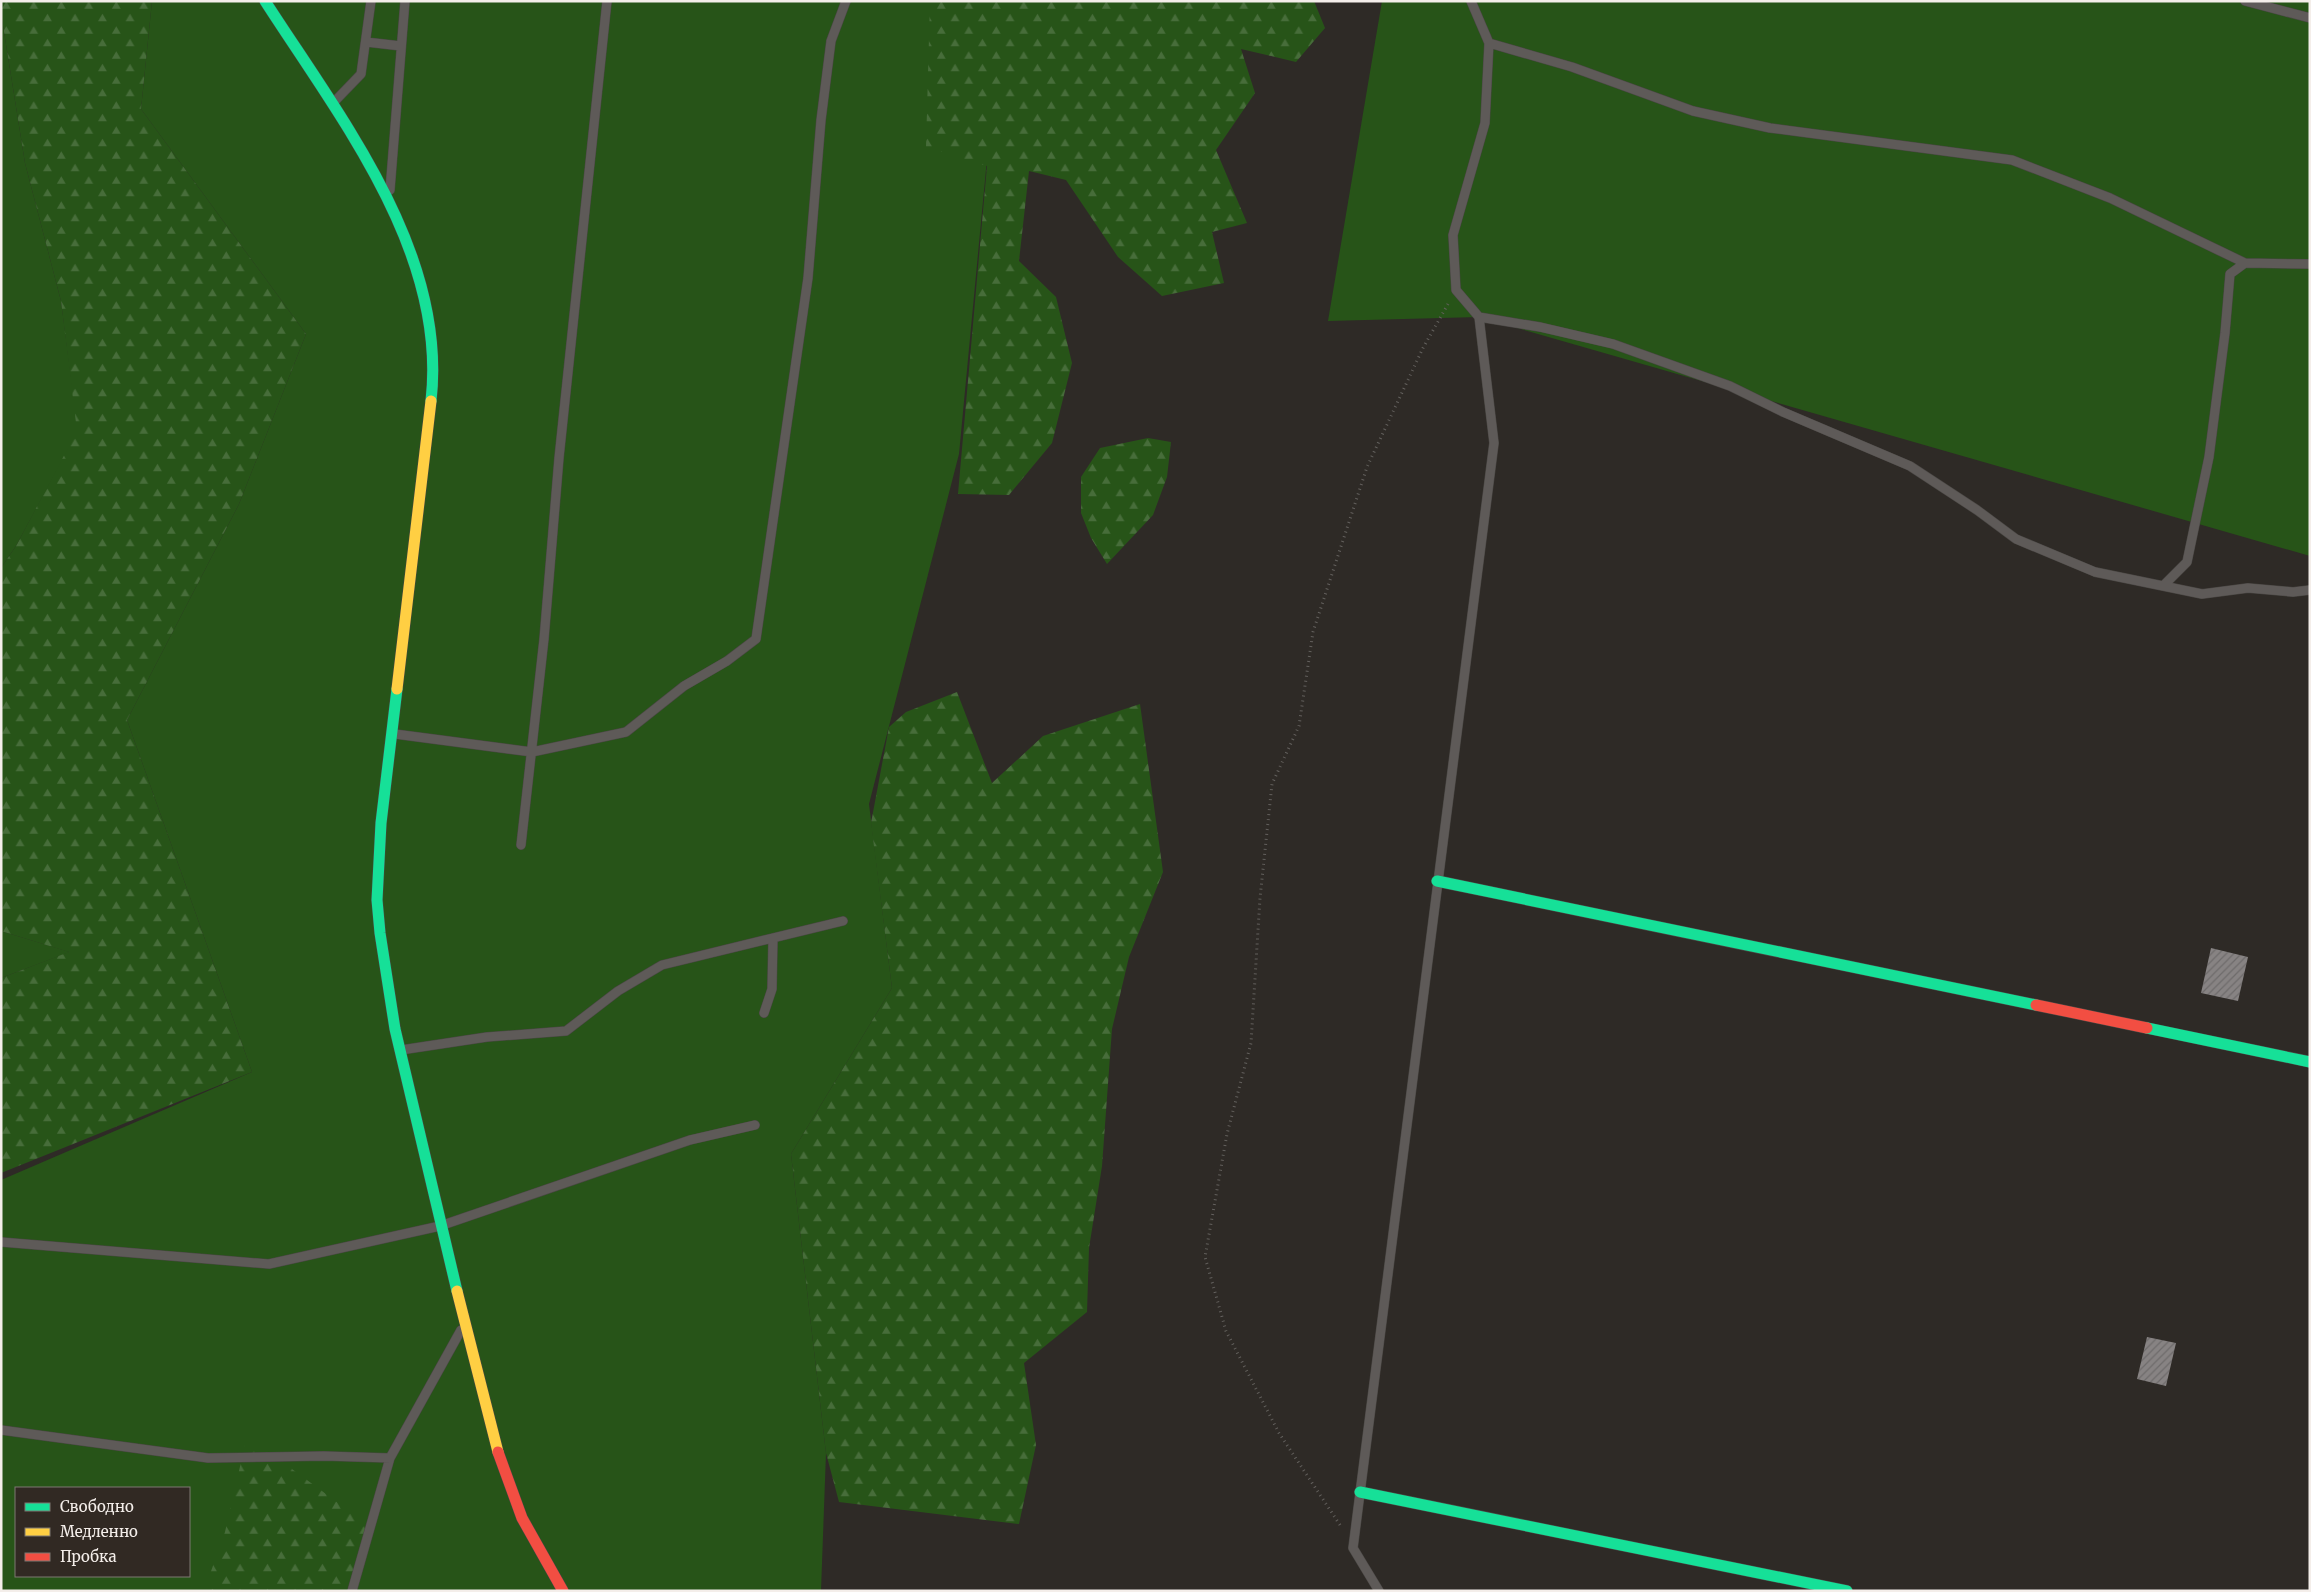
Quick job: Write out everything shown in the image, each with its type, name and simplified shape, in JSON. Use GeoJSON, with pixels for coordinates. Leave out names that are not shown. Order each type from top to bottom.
{"type":"FeatureCollection","features":[{"type":"Feature","properties":{"kind":"street"},"geometry":{"type":"LineString","coordinates":[[265,1],[357,145],[389,202],[407,239],[420,282],[430,336],[433,382],[381,823],[377,900],[380,933],[400,1050],[440,1226],[500,1458],[514,1501],[563,1591]]}},
{"type":"Feature","properties":{"kind":"street"},"geometry":{"type":"LineString","coordinates":[[1437,881],[2310,1062]]}},
{"type":"Feature","properties":{"kind":"street"},"geometry":{"type":"LineString","coordinates":[[1360,1492],[1847,1591]]}},
{"type":"Feature","properties":{"kind":"lane"},"geometry":{"type":"LineString","coordinates":[[331,105],[361,74],[371,1]]}},
{"type":"Feature","properties":{"kind":"lane"},"geometry":{"type":"LineString","coordinates":[[389,202],[405,1]]}},
{"type":"Feature","properties":{"kind":"lane"},"geometry":{"type":"LineString","coordinates":[[521,845],[544,639],[559,458],[607,1]]}},
{"type":"Feature","properties":{"kind":"lane"},"geometry":{"type":"LineString","coordinates":[[392,734],[532,752],[626,732],[684,686],[727,661],[756,639],[808,278],[821,120],[831,41],[846,1]]}},
{"type":"Feature","properties":{"kind":"lane"},"geometry":{"type":"LineString","coordinates":[[1379,1591],[1353,1548],[1494,443],[1479,317],[1456,290],[1453,235],[1485,123],[1489,42],[1471,1]]}},
{"type":"Feature","properties":{"kind":"lane"},"geometry":{"type":"LineString","coordinates":[[2244,1],[2310,18]]}},
{"type":"Feature","properties":{"kind":"lane"},"geometry":{"type":"LineString","coordinates":[[366,42],[401,46]]}},
{"type":"Feature","properties":{"kind":"lane"},"geometry":{"type":"LineString","coordinates":[[1489,42],[1572,67],[1693,111],[1770,128],[2012,160],[2110,198],[2244,263],[2310,264]]}},
{"type":"Feature","properties":{"kind":"lane"},"geometry":{"type":"LineString","coordinates":[[2164,585],[2187,562],[2209,457],[2225,333],[2230,274],[2244,263]]}},
{"type":"Feature","properties":{"kind":"lane"},"geometry":{"type":"LineString","coordinates":[[1479,317],[1613,344],[1730,386],[1783,412],[1910,466],[1977,510],[2016,539],[2095,572],[2202,594],[2248,588],[2294,592],[2310,590]]}},
{"type":"Feature","properties":{"kind":"lane"},"geometry":{"type":"LineString","coordinates":[[400,1050],[487,1037],[566,1031],[618,991],[662,965],[843,921]]}},
{"type":"Feature","properties":{"kind":"lane"},"geometry":{"type":"LineString","coordinates":[[764,1013],[772,989],[773,938]]}},
{"type":"Feature","properties":{"kind":"lane"},"geometry":{"type":"LineString","coordinates":[[1,1242],[269,1264],[440,1226],[690,1140],[755,1125]]}},
{"type":"Feature","properties":{"kind":"lane"},"geometry":{"type":"LineString","coordinates":[[352,1591],[390,1458],[465,1323]]}},
{"type":"Feature","properties":{"kind":"lane"},"geometry":{"type":"LineString","coordinates":[[1,1430],[208,1458],[324,1456],[390,1458]]}},
{"type":"Feature","properties":{"kind":"path"},"geometry":{"type":"LineString","coordinates":[[1353,1548],[1279,1433],[1226,1331],[1205,1257],[1227,1134],[1251,1043],[1260,898],[1272,784],[1299,726],[1313,632],[1367,467],[1423,348],[1456,290]]}},
{"type":"Feature","properties":{"kind":"green space"},"geometry":{"type":"Polygon","coordinates":[[[1,1],[152,1],[141,109],[306,334],[239,504],[127,720],[252,1072],[1,1173],[1,978],[69,952],[1,931],[1,568],[16,546],[77,431],[61,301],[25,163],[1,13],[1,1]]]}},
{"type":"Feature","properties":{"kind":"green space"},"geometry":{"type":"Polygon","coordinates":[[[152,1],[1002,1],[959,454],[869,804],[892,988],[791,1154],[826,1453],[821,1591],[1,1591],[1,1180],[252,1072],[127,720],[239,504],[306,334],[141,109],[152,1]]]}},
{"type":"Feature","properties":{"kind":"green space"},"geometry":{"type":"Polygon","coordinates":[[[930,1],[1314,1],[1325,28],[1296,62],[1241,49],[1255,93],[1216,150],[1247,223],[1212,232],[1224,283],[1162,296],[1118,257],[1066,180],[1029,171],[1019,261],[1056,297],[1072,363],[1052,443],[1009,495],[958,494],[987,166],[926,147],[930,1]]]}},
{"type":"Feature","properties":{"kind":"green space"},"geometry":{"type":"Polygon","coordinates":[[[1382,1],[2310,1],[2310,556],[1479,317],[1328,321],[1382,1]]]}},
{"type":"Feature","properties":{"kind":"green space"},"geometry":{"type":"Polygon","coordinates":[[[1,13],[25,163],[61,301],[78,431],[16,546],[1,568],[1,13]]]}},
{"type":"Feature","properties":{"kind":"green space"},"geometry":{"type":"Polygon","coordinates":[[[1148,438],[1171,442],[1167,477],[1153,515],[1107,564],[1091,538],[1081,513],[1081,477],[1100,448],[1148,438]]]}},
{"type":"Feature","properties":{"kind":"green space"},"geometry":{"type":"Polygon","coordinates":[[[957,692],[992,783],[1043,736],[1140,704],[1163,872],[1129,957],[1112,1029],[1102,1166],[1089,1248],[1087,1312],[1024,1363],[1036,1445],[1019,1524],[839,1502],[826,1453],[791,1154],[892,988],[871,823],[889,727],[906,712],[957,692]]]}},
{"type":"Feature","properties":{"kind":"green space"},"geometry":{"type":"Polygon","coordinates":[[[1,931],[70,952],[1,978],[1,931]]]}},
{"type":"Feature","properties":{"kind":"green space"},"geometry":{"type":"Polygon","coordinates":[[[247,1436],[367,1524],[348,1591],[204,1591],[225,1532],[247,1436]]]}},
{"type":"Feature","properties":{"kind":"building"},"geometry":{"type":"Polygon","coordinates":[[[2211,948],[2248,957],[2238,1001],[2201,993],[2211,948]]]}},
{"type":"Feature","properties":{"kind":"building"},"geometry":{"type":"Polygon","coordinates":[[[2147,1337],[2176,1343],[2166,1386],[2137,1379],[2147,1337]]]}},
{"type":"Feature","properties":{"kind":"traffic: fast"},"geometry":{"type":"LineString","coordinates":[[265,1],[355,140],[383,190],[406,241],[423,293],[432,346],[431,401]]}},
{"type":"Feature","properties":{"kind":"traffic: fast"},"geometry":{"type":"LineString","coordinates":[[397,689],[381,823],[377,900],[380,933],[395,1029],[457,1291]]}},
{"type":"Feature","properties":{"kind":"traffic: fast"},"geometry":{"type":"LineString","coordinates":[[1437,881],[2036,1005]]}},
{"type":"Feature","properties":{"kind":"traffic: fast"},"geometry":{"type":"LineString","coordinates":[[2147,1028],[2310,1062]]}},
{"type":"Feature","properties":{"kind":"traffic: fast"},"geometry":{"type":"LineString","coordinates":[[1360,1492],[1847,1591]]}},
{"type":"Feature","properties":{"kind":"traffic: slow"},"geometry":{"type":"LineString","coordinates":[[397,689],[431,401]]}},
{"type":"Feature","properties":{"kind":"traffic: slow"},"geometry":{"type":"LineString","coordinates":[[457,1291],[498,1452]]}},
{"type":"Feature","properties":{"kind":"traffic: jam"},"geometry":{"type":"LineString","coordinates":[[2036,1005],[2147,1028]]}},
{"type":"Feature","properties":{"kind":"traffic: jam"},"geometry":{"type":"LineString","coordinates":[[498,1452],[522,1518],[563,1591]]}}]}
